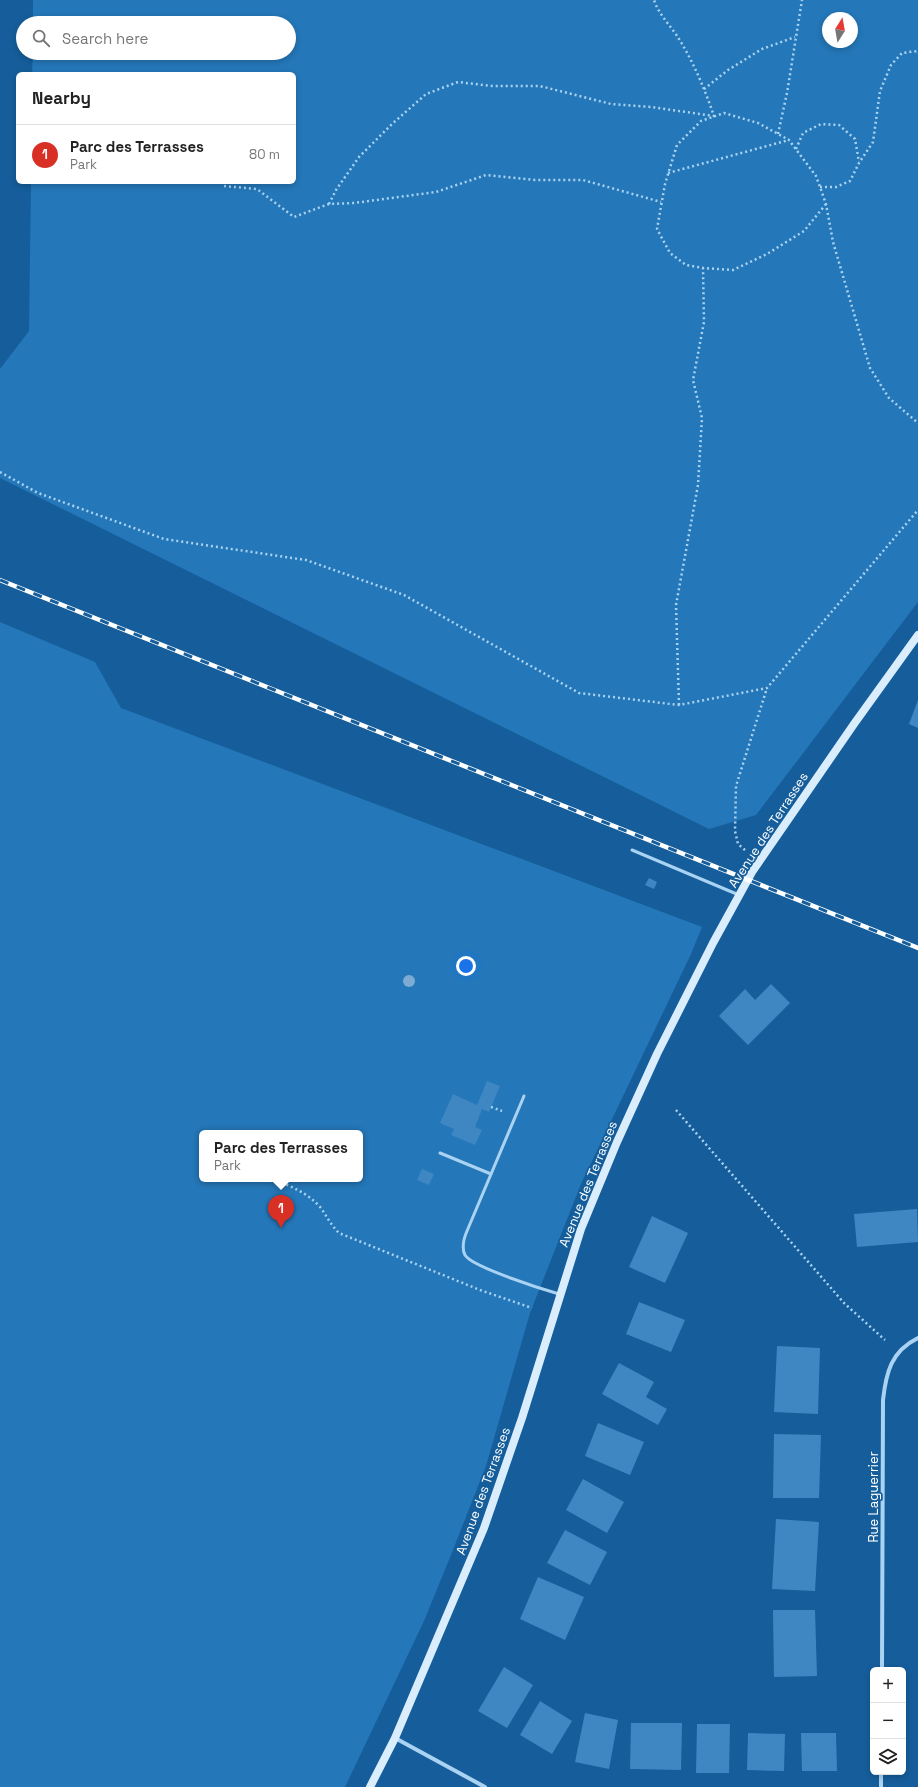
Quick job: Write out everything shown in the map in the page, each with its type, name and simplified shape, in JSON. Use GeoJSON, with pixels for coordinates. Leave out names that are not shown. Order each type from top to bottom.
{"type":"FeatureCollection","features":[{"type":"Feature","properties":{"kind":"street","name":"Avenue des Terrasses"},"geometry":{"type":"LineString","coordinates":[[370,1787],[395,1738],[487,1521],[522,1418],[584,1223],[617,1142],[679,1010],[739,895],[759,862],[918,635]]}},
{"type":"Feature","properties":{"kind":"street","name":"Rue Laguerrier"},"geometry":{"type":"LineString","coordinates":[[882,1667],[883,1408],[885,1382],[887,1372],[898,1354],[910,1342],[918,1338]]}},
{"type":"Feature","properties":{"kind":"street"},"geometry":{"type":"LineString","coordinates":[[395,1738],[485,1787]]}},
{"type":"Feature","properties":{"kind":"street"},"geometry":{"type":"LineString","coordinates":[[881,1775],[881,1787]]}},
{"type":"Feature","properties":{"kind":"lane"},"geometry":{"type":"LineString","coordinates":[[632,850],[739,895]]}},
{"type":"Feature","properties":{"kind":"lane"},"geometry":{"type":"LineString","coordinates":[[524,1096],[463,1241],[464,1254],[473,1262],[524,1283],[561,1295]]}},
{"type":"Feature","properties":{"kind":"lane"},"geometry":{"type":"LineString","coordinates":[[440,1153],[491,1174]]}},
{"type":"Feature","properties":{"kind":"path"},"geometry":{"type":"LineString","coordinates":[[654,0],[657,10],[679,39],[704,89],[714,116]]}},
{"type":"Feature","properties":{"kind":"path"},"geometry":{"type":"LineString","coordinates":[[778,134],[787,93],[802,0]]}},
{"type":"Feature","properties":{"kind":"path"},"geometry":{"type":"LineString","coordinates":[[704,89],[728,70],[762,49],[795,38]]}},
{"type":"Feature","properties":{"kind":"path"},"geometry":{"type":"LineString","coordinates":[[820,187],[836,188],[850,181],[859,163],[873,142],[880,91],[891,65],[902,53],[918,51]]}},
{"type":"Feature","properties":{"kind":"path"},"geometry":{"type":"LineString","coordinates":[[329,204],[336,190],[359,158],[392,124],[426,94],[458,82],[492,86],[540,86],[611,104],[651,106],[714,116]]}},
{"type":"Feature","properties":{"kind":"path"},"geometry":{"type":"LineString","coordinates":[[826,204],[804,231],[768,254],[733,270],[686,265],[670,253],[657,229],[661,202],[677,145],[700,121],[724,113],[758,123],[789,140],[816,176],[820,187],[826,204],[833,242],[870,368],[889,398],[918,424]]}},
{"type":"Feature","properties":{"kind":"path"},"geometry":{"type":"LineString","coordinates":[[796,149],[803,133],[821,124],[839,125],[855,139],[859,163]]}},
{"type":"Feature","properties":{"kind":"path"},"geometry":{"type":"LineString","coordinates":[[668,173],[789,140]]}},
{"type":"Feature","properties":{"kind":"path"},"geometry":{"type":"LineString","coordinates":[[224,186],[257,189],[294,217],[329,204],[354,203],[436,192],[486,175],[535,180],[583,180],[661,202]]}},
{"type":"Feature","properties":{"kind":"path"},"geometry":{"type":"LineString","coordinates":[[679,705],[676,605],[698,485],[702,418],[693,380],[704,322],[703,268]]}},
{"type":"Feature","properties":{"kind":"path"},"geometry":{"type":"LineString","coordinates":[[0,472],[38,493],[164,539],[306,560],[404,595],[579,693],[679,705],[767,688]]}},
{"type":"Feature","properties":{"kind":"path"},"geometry":{"type":"LineString","coordinates":[[759,862],[738,844],[735,831],[736,786],[767,688],[918,510]]}},
{"type":"Feature","properties":{"kind":"path"},"geometry":{"type":"LineString","coordinates":[[676,1110],[844,1303],[885,1340]]}},
{"type":"Feature","properties":{"kind":"path"},"geometry":{"type":"LineString","coordinates":[[280,1182],[298,1189],[309,1196],[321,1208],[331,1225],[339,1233],[480,1290],[532,1308]]}},
{"type":"Feature","properties":{"kind":"shaded area"},"geometry":{"type":"Polygon","coordinates":[[[33,0],[918,0],[918,602],[756,815],[709,829],[0,478],[0,369],[29,331],[31,184],[296,184],[296,72],[32,72],[33,60],[296,60],[296,16],[33,16],[33,0]]]}},
{"type":"Feature","properties":{"kind":"shaded area"},"geometry":{"type":"Polygon","coordinates":[[[0,622],[95,662],[121,708],[702,927],[691,954],[581,1184],[530,1313],[486,1466],[424,1621],[345,1787],[0,1787],[0,622]]]}},
{"type":"Feature","properties":{"kind":"building"},"geometry":{"type":"Polygon","coordinates":[[[918,700],[918,728],[909,724],[918,700]]]}},
{"type":"Feature","properties":{"kind":"building"},"geometry":{"type":"Polygon","coordinates":[[[649,878],[657,882],[654,889],[645,885],[649,878]]]}},
{"type":"Feature","properties":{"kind":"building"},"geometry":{"type":"Polygon","coordinates":[[[771,984],[790,1003],[748,1045],[719,1016],[745,989],[755,1000],[771,984]]]}},
{"type":"Feature","properties":{"kind":"building"},"geometry":{"type":"Polygon","coordinates":[[[487,1081],[500,1086],[489,1112],[482,1109],[475,1127],[482,1130],[475,1145],[451,1135],[454,1129],[440,1123],[453,1094],[477,1105],[487,1081]]]}},
{"type":"Feature","properties":{"kind":"building"},"geometry":{"type":"Polygon","coordinates":[[[422,1169],[434,1174],[429,1185],[417,1180],[422,1169]]]}},
{"type":"Feature","properties":{"kind":"building"},"geometry":{"type":"Polygon","coordinates":[[[917,1209],[918,1242],[857,1247],[854,1214],[917,1209]]]}},
{"type":"Feature","properties":{"kind":"building"},"geometry":{"type":"Polygon","coordinates":[[[652,1216],[688,1233],[665,1283],[629,1267],[652,1216]]]}},
{"type":"Feature","properties":{"kind":"building"},"geometry":{"type":"Polygon","coordinates":[[[639,1302],[685,1320],[671,1352],[626,1334],[639,1302]]]}},
{"type":"Feature","properties":{"kind":"building"},"geometry":{"type":"Polygon","coordinates":[[[777,1346],[820,1348],[818,1414],[774,1412],[777,1346]]]}},
{"type":"Feature","properties":{"kind":"building"},"geometry":{"type":"Polygon","coordinates":[[[619,1363],[654,1382],[646,1397],[667,1409],[658,1425],[602,1394],[619,1363]]]}},
{"type":"Feature","properties":{"kind":"building"},"geometry":{"type":"Polygon","coordinates":[[[598,1423],[644,1442],[630,1475],[585,1456],[598,1423]]]}},
{"type":"Feature","properties":{"kind":"building"},"geometry":{"type":"Polygon","coordinates":[[[774,1434],[821,1435],[819,1498],[773,1498],[774,1434]]]}},
{"type":"Feature","properties":{"kind":"building"},"geometry":{"type":"Polygon","coordinates":[[[583,1479],[624,1502],[607,1533],[566,1510],[583,1479]]]}},
{"type":"Feature","properties":{"kind":"building"},"geometry":{"type":"Polygon","coordinates":[[[776,1519],[819,1522],[815,1591],[772,1589],[776,1519]]]}},
{"type":"Feature","properties":{"kind":"building"},"geometry":{"type":"Polygon","coordinates":[[[565,1530],[607,1552],[590,1585],[547,1563],[565,1530]]]}},
{"type":"Feature","properties":{"kind":"building"},"geometry":{"type":"Polygon","coordinates":[[[538,1577],[584,1597],[565,1640],[520,1619],[538,1577]]]}},
{"type":"Feature","properties":{"kind":"building"},"geometry":{"type":"Polygon","coordinates":[[[773,1610],[815,1610],[817,1676],[774,1677],[773,1610]]]}},
{"type":"Feature","properties":{"kind":"building"},"geometry":{"type":"Polygon","coordinates":[[[504,1667],[533,1685],[507,1728],[478,1711],[504,1667]]]}},
{"type":"Feature","properties":{"kind":"building"},"geometry":{"type":"Polygon","coordinates":[[[540,1701],[572,1721],[552,1754],[520,1735],[540,1701]]]}},
{"type":"Feature","properties":{"kind":"building"},"geometry":{"type":"Polygon","coordinates":[[[585,1713],[618,1720],[609,1769],[575,1762],[585,1713]]]}},
{"type":"Feature","properties":{"kind":"building"},"geometry":{"type":"Polygon","coordinates":[[[631,1723],[682,1723],[681,1770],[630,1769],[631,1723]]]}},
{"type":"Feature","properties":{"kind":"building"},"geometry":{"type":"Polygon","coordinates":[[[697,1724],[730,1724],[729,1773],[696,1773],[697,1724]]]}},
{"type":"Feature","properties":{"kind":"building"},"geometry":{"type":"Polygon","coordinates":[[[748,1733],[785,1734],[784,1771],[747,1770],[748,1733]]]}},
{"type":"Feature","properties":{"kind":"building"},"geometry":{"type":"Polygon","coordinates":[[[801,1733],[836,1733],[837,1771],[802,1771],[801,1733]]]}},
{"type":"Feature","properties":{"kind":"railway"},"geometry":{"type":"LineString","coordinates":[[0,580],[918,948]]}},
{"type":"Feature","properties":{"kind":"place","name":"Parc des Terrasses"},"geometry":{"type":"Point","coordinates":[281,1228]}}]}
